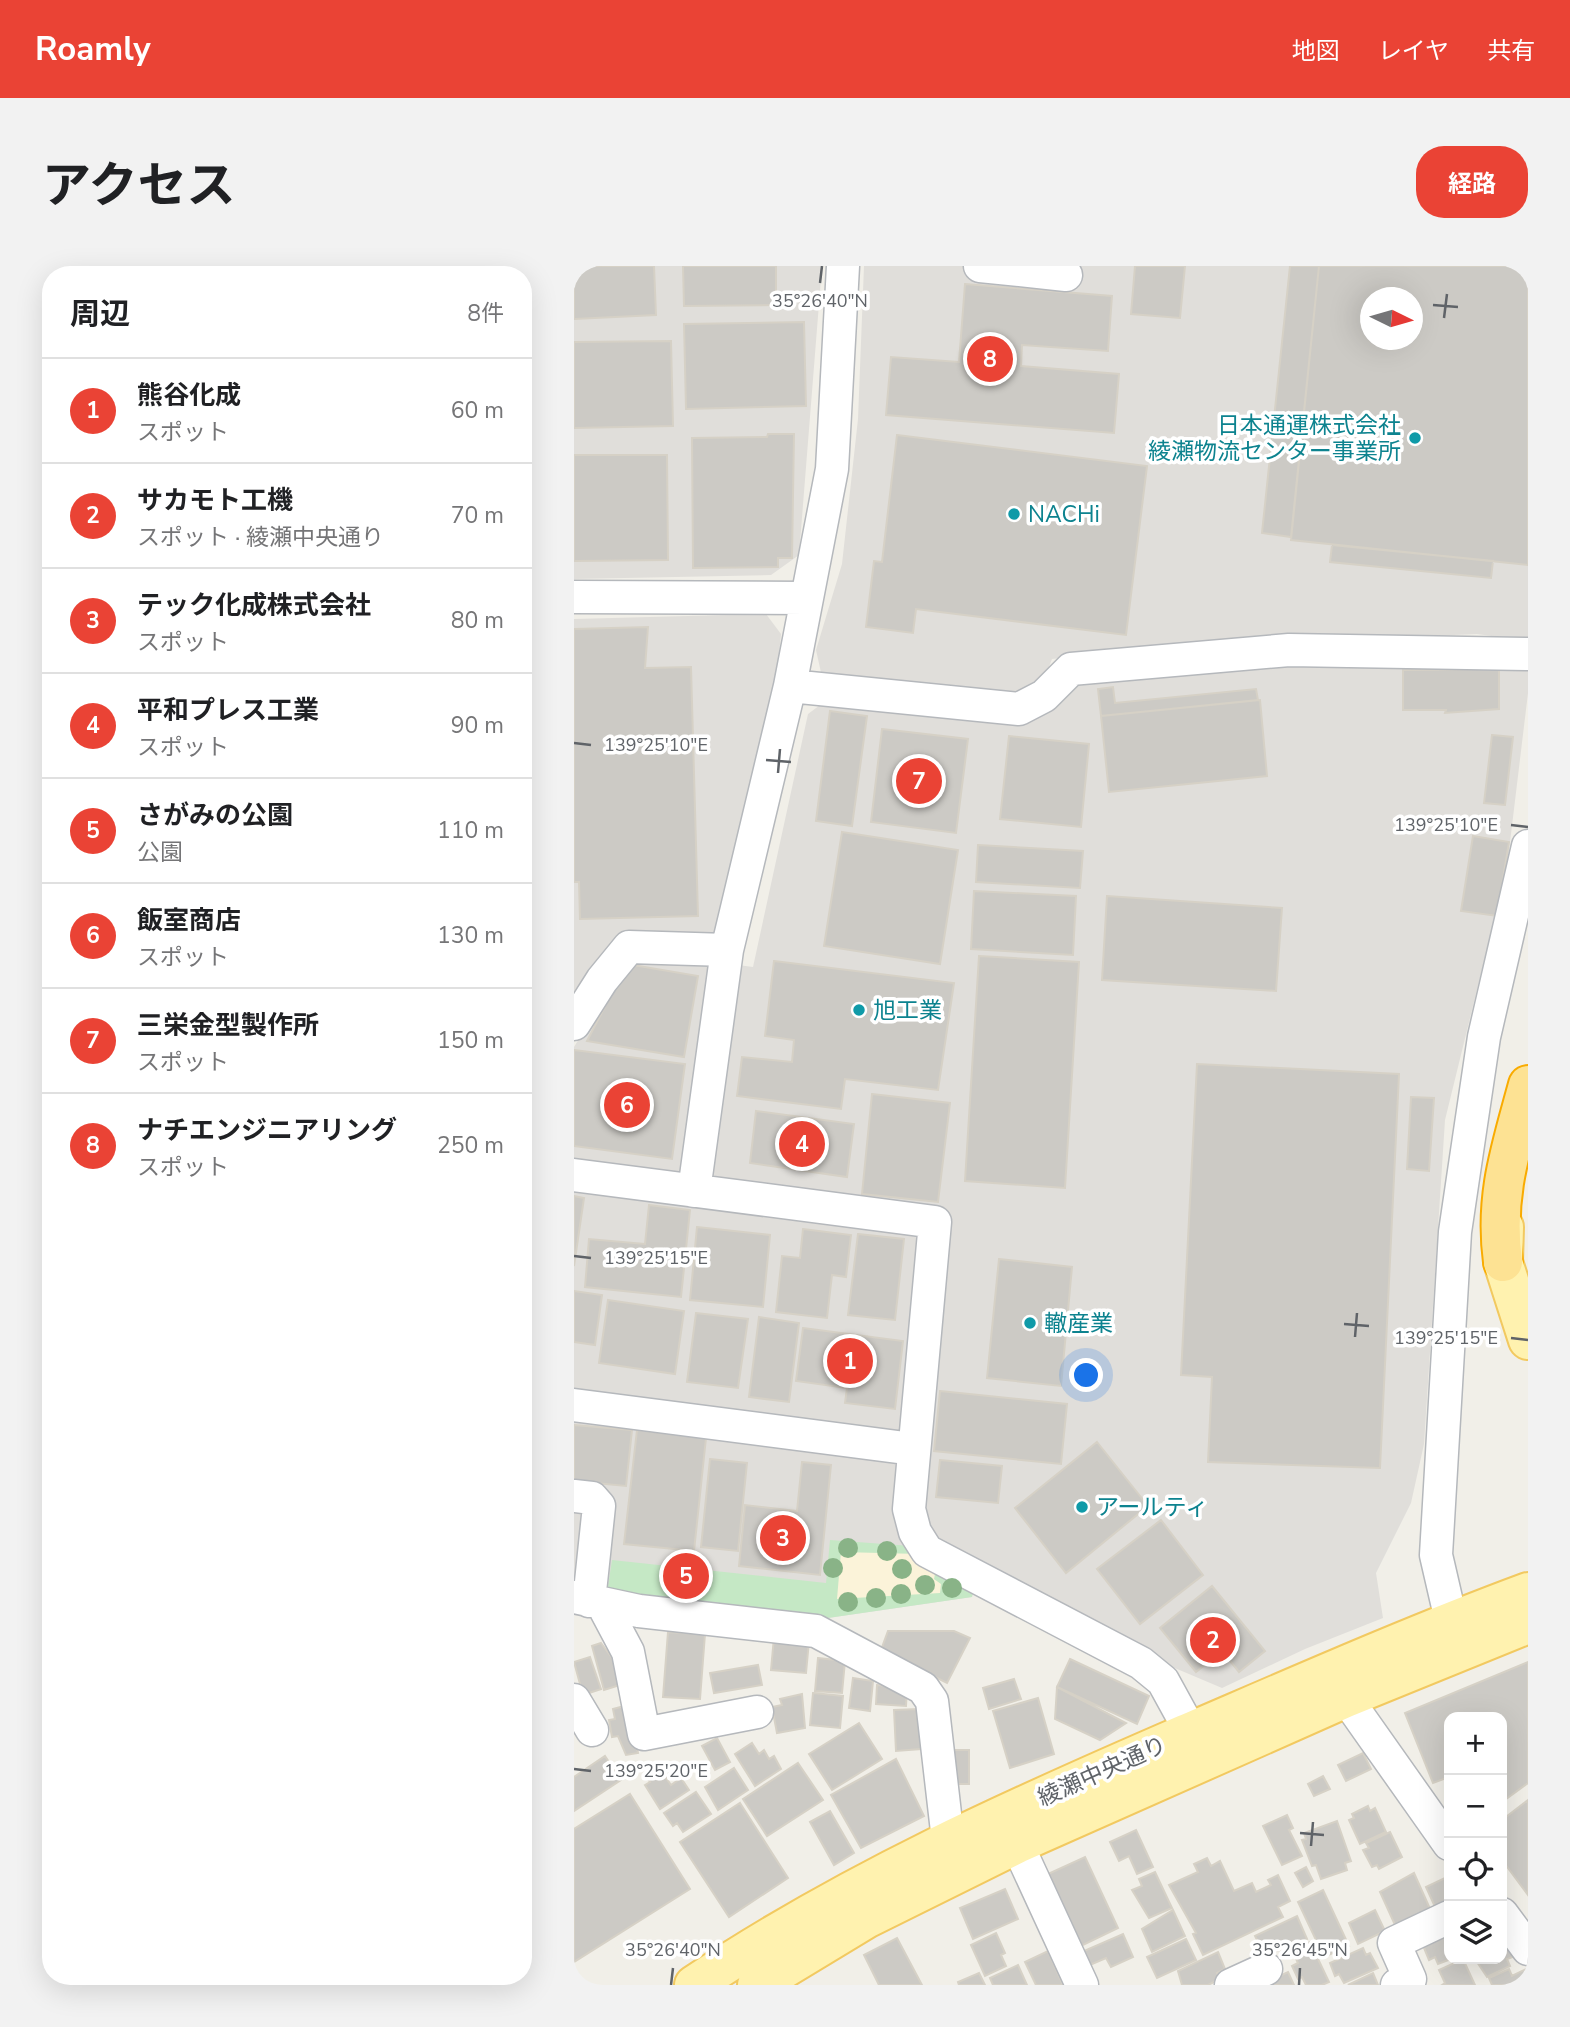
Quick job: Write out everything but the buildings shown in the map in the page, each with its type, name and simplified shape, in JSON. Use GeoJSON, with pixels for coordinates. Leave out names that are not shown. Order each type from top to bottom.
{"type":"FeatureCollection","features":[{"type":"Feature","properties":{"kind":"highway"},"geometry":{"type":"LineString","coordinates":[[1503,1262],[1499,1212],[1501,1187],[1528,1085]]}},
{"type":"Feature","properties":{"kind":"main road"},"geometry":{"type":"LineString","coordinates":[[1528,1149],[1506,1212],[1503,1262],[1528,1340]]}},
{"type":"Feature","properties":{"kind":"main road","name":"綾瀬中央通り"},"geometry":{"type":"LineString","coordinates":[[694,1985],[854,1886],[948,1840],[1451,1620],[1528,1592]]}},
{"type":"Feature","properties":{"kind":"main road","name":"綾瀬中央通り"},"geometry":{"type":"LineString","coordinates":[[757,1985],[866,1919],[1017,1844],[1346,1698],[1528,1624]]}},
{"type":"Feature","properties":{"kind":"street"},"geometry":{"type":"LineString","coordinates":[[694,1191],[727,950],[790,686],[832,469],[843,266]]}},
{"type":"Feature","properties":{"kind":"street"},"geometry":{"type":"LineString","coordinates":[[981,266],[1066,275]]}},
{"type":"Feature","properties":{"kind":"street"},"geometry":{"type":"LineString","coordinates":[[574,597],[805,598]]}},
{"type":"Feature","properties":{"kind":"street"},"geometry":{"type":"LineString","coordinates":[[790,686],[1018,709],[1044,696],[1071,669],[1289,650],[1528,654]]}},
{"type":"Feature","properties":{"kind":"street"},"geometry":{"type":"LineString","coordinates":[[1451,1620],[1436,1555],[1455,1232],[1484,1037],[1528,846]]}},
{"type":"Feature","properties":{"kind":"street"},"geometry":{"type":"LineString","coordinates":[[574,1024],[602,980],[629,947],[727,950]]}},
{"type":"Feature","properties":{"kind":"street"},"geometry":{"type":"LineString","coordinates":[[574,1175],[935,1222],[909,1509],[915,1532],[927,1551],[1141,1663],[1163,1681],[1191,1732]]}},
{"type":"Feature","properties":{"kind":"street"},"geometry":{"type":"LineString","coordinates":[[574,1405],[913,1449]]}},
{"type":"Feature","properties":{"kind":"street"},"geometry":{"type":"LineString","coordinates":[[574,1496],[592,1498],[599,1506],[589,1601],[628,1652],[645,1734],[757,1712]]}},
{"type":"Feature","properties":{"kind":"street"},"geometry":{"type":"LineString","coordinates":[[589,1601],[639,1611],[817,1631],[923,1688],[932,1701],[948,1840]]}},
{"type":"Feature","properties":{"kind":"street"},"geometry":{"type":"LineString","coordinates":[[1346,1698],[1445,1838]]}},
{"type":"Feature","properties":{"kind":"street"},"geometry":{"type":"LineString","coordinates":[[574,1700],[593,1730]]}},
{"type":"Feature","properties":{"kind":"street"},"geometry":{"type":"LineString","coordinates":[[1017,1844],[1082,1985]]}},
{"type":"Feature","properties":{"kind":"street"},"geometry":{"type":"LineString","coordinates":[[1407,1983],[1394,1943],[1444,1919]]}},
{"type":"Feature","properties":{"kind":"street"},"geometry":{"type":"LineString","coordinates":[[1507,1921],[1528,1949]]}},
{"type":"Feature","properties":{"kind":"shaded area"},"geometry":{"type":"Polygon","coordinates":[[[574,266],[822,266],[799,555],[771,575],[574,579],[574,266]]]}},
{"type":"Feature","properties":{"kind":"shaded area"},"geometry":{"type":"Polygon","coordinates":[[[864,266],[1528,266],[1528,641],[1477,634],[1155,648],[1052,659],[1041,687],[1017,696],[822,677],[816,650],[842,564],[858,419],[864,266]]]}},
{"type":"Feature","properties":{"kind":"shaded area"},"geometry":{"type":"Polygon","coordinates":[[[766,614],[781,634],[776,686],[716,932],[699,943],[619,936],[574,1005],[574,619],[766,614]]]}},
{"type":"Feature","properties":{"kind":"shaded area"},"geometry":{"type":"Polygon","coordinates":[[[1528,665],[1528,693],[1507,867],[1445,1120],[1424,1444],[1411,1503],[1376,1573],[1383,1618],[1305,1649],[1222,1688],[1170,1666],[988,1569],[974,1587],[972,1597],[821,1619],[574,1587],[574,1047],[629,956],[640,952],[753,967],[808,714],[820,705],[981,721],[1022,720],[1070,686],[1287,666],[1528,665]]]}},
{"type":"Feature","properties":{"kind":"green space"},"geometry":{"type":"Polygon","coordinates":[[[830,1540],[911,1546],[974,1587],[972,1597],[821,1619],[607,1593],[612,1560],[826,1583],[830,1540]]]}},
{"type":"Feature","properties":{"kind":"sand"},"geometry":{"type":"Polygon","coordinates":[[[841,1552],[919,1554],[936,1569],[934,1579],[941,1584],[940,1593],[837,1599],[841,1552]]]}},
{"type":"Feature","properties":{"kind":"place","name":"ナチエンジニアリング"},"geometry":{"type":"Point","coordinates":[990,359]}},
{"type":"Feature","properties":{"kind":"place","name":"日本通運株式会社 綾瀬物流センター事業所"},"geometry":{"type":"Point","coordinates":[1415,438]}},
{"type":"Feature","properties":{"kind":"place","name":"NACHi"},"geometry":{"type":"Point","coordinates":[1014,514]}},
{"type":"Feature","properties":{"kind":"place","name":"三栄金型製作所"},"geometry":{"type":"Point","coordinates":[919,781]}},
{"type":"Feature","properties":{"kind":"place","name":"旭工業"},"geometry":{"type":"Point","coordinates":[859,1010]}},
{"type":"Feature","properties":{"kind":"place","name":"飯室商店"},"geometry":{"type":"Point","coordinates":[627,1105]}},
{"type":"Feature","properties":{"kind":"place","name":"平和プレス工業"},"geometry":{"type":"Point","coordinates":[802,1144]}},
{"type":"Feature","properties":{"kind":"place","name":"轍産業"},"geometry":{"type":"Point","coordinates":[1030,1323]}},
{"type":"Feature","properties":{"kind":"place","name":"熊谷化成"},"geometry":{"type":"Point","coordinates":[850,1361]}},
{"type":"Feature","properties":{"kind":"place","name":"アールティ"},"geometry":{"type":"Point","coordinates":[1082,1507]}},
{"type":"Feature","properties":{"kind":"place","name":"テック化成株式会社"},"geometry":{"type":"Point","coordinates":[783,1538]}},
{"type":"Feature","properties":{"kind":"place","name":"さがみの公園"},"geometry":{"type":"Point","coordinates":[686,1576]}},
{"type":"Feature","properties":{"kind":"place","name":"サカモト工機"},"geometry":{"type":"Point","coordinates":[1213,1640]}}]}
